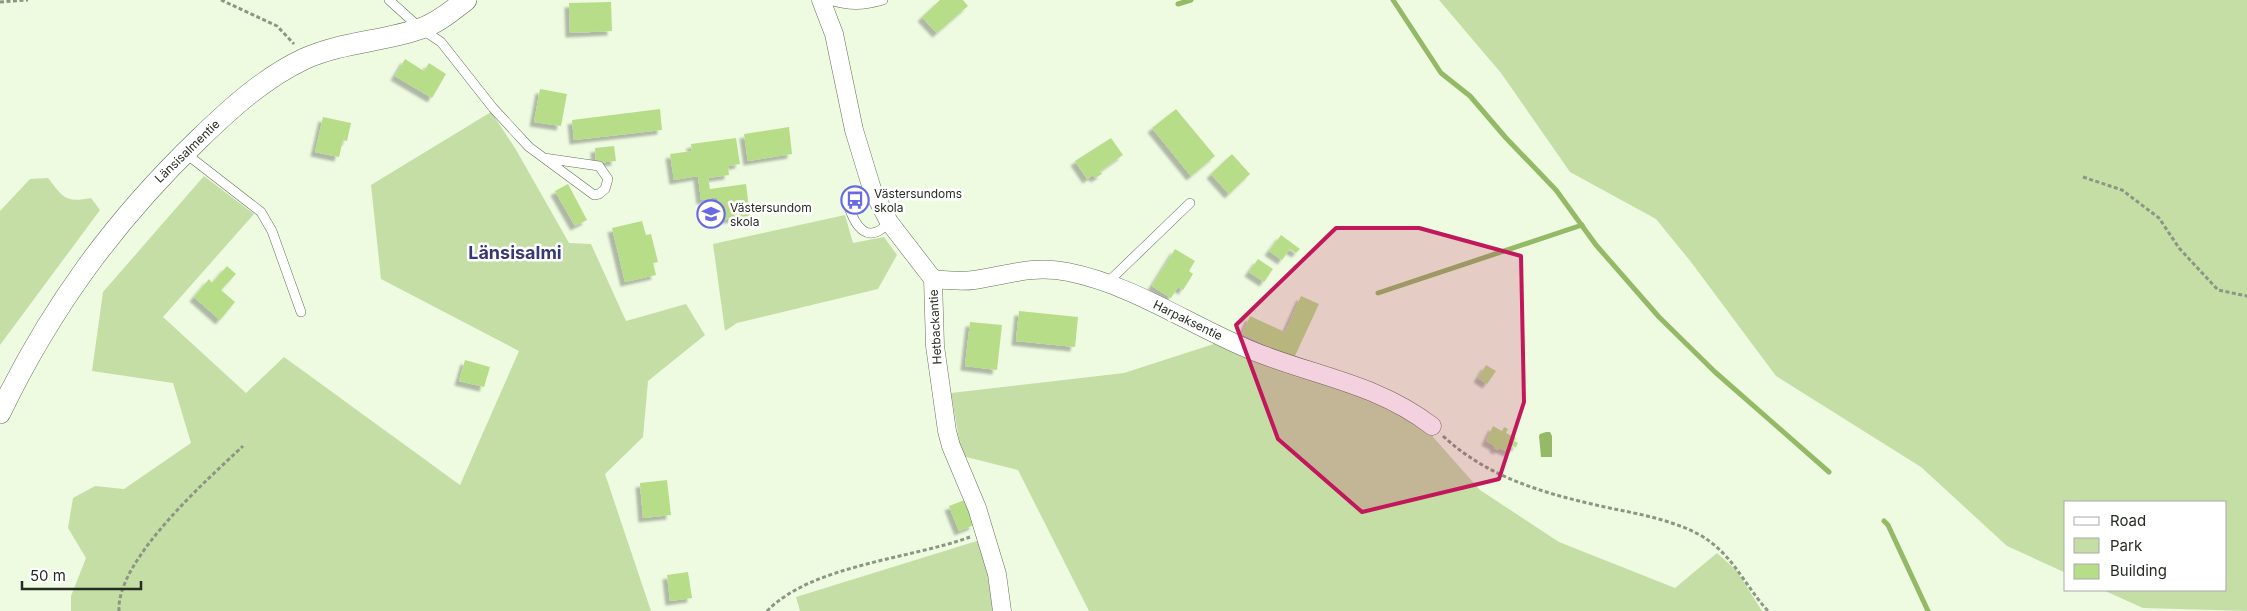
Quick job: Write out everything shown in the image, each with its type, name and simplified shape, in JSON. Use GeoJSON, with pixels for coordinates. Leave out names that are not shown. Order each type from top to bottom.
{"type":"FeatureCollection","features":[{"type":"Feature","properties":{"kind":"street","name":"Länsisalmentie"},"geometry":{"type":"LineString","coordinates":[[0,413],[31,351],[80,275],[125,216],[184,153],[229,110],[263,82],[303,60],[333,47],[420,28],[445,16],[466,0]]}},
{"type":"Feature","properties":{"kind":"street","name":"Hetbackantie"},"geometry":{"type":"LineString","coordinates":[[821,0],[834,34],[854,130],[872,189],[889,222],[933,279],[935,346],[947,431],[951,446],[977,508],[997,574],[1002,611]]}},
{"type":"Feature","properties":{"kind":"street","name":"Harpaksentie"},"geometry":{"type":"LineString","coordinates":[[933,279],[973,280],[1018,270],[1049,270],[1068,272],[1107,283],[1178,314],[1247,349],[1285,364],[1362,387],[1414,413],[1432,426]]}},
{"type":"Feature","properties":{"kind":"lane"},"geometry":{"type":"LineString","coordinates":[[389,0],[420,28],[441,42],[493,108],[529,147],[594,195],[599,194],[605,189],[608,179],[599,166],[544,158]]}},
{"type":"Feature","properties":{"kind":"lane"},"geometry":{"type":"LineString","coordinates":[[829,0],[845,5],[864,6],[882,0]]}},
{"type":"Feature","properties":{"kind":"lane"},"geometry":{"type":"LineString","coordinates":[[184,153],[261,212],[272,231],[301,312]]}},
{"type":"Feature","properties":{"kind":"lane"},"geometry":{"type":"LineString","coordinates":[[872,189],[850,200],[848,204],[850,211],[863,231],[868,234],[876,233],[889,222]]}},
{"type":"Feature","properties":{"kind":"lane"},"geometry":{"type":"LineString","coordinates":[[1107,283],[1190,203]]}},
{"type":"Feature","properties":{"kind":"path"},"geometry":{"type":"LineString","coordinates":[[0,2],[28,0]]}},
{"type":"Feature","properties":{"kind":"path"},"geometry":{"type":"LineString","coordinates":[[221,0],[277,26],[296,46],[303,60]]}},
{"type":"Feature","properties":{"kind":"path"},"geometry":{"type":"LineString","coordinates":[[2083,177],[2122,190],[2159,218],[2179,248],[2218,290],[2247,296]]}},
{"type":"Feature","properties":{"kind":"path"},"geometry":{"type":"LineString","coordinates":[[1432,426],[1452,444],[1487,469],[1505,478],[1565,498],[1647,515],[1701,536],[1739,569],[1768,611]]}},
{"type":"Feature","properties":{"kind":"path"},"geometry":{"type":"LineString","coordinates":[[120,611],[129,574],[163,525],[243,446]]}},
{"type":"Feature","properties":{"kind":"path"},"geometry":{"type":"LineString","coordinates":[[767,611],[776,602],[818,578],[957,542],[984,531]]}},
{"type":"Feature","properties":{"kind":"highlighted area"},"geometry":{"type":"Polygon","coordinates":[[[1336,228],[1419,228],[1521,256],[1524,402],[1499,479],[1362,512],[1278,439],[1236,325],[1336,228]]]}},
{"type":"Feature","properties":{"kind":"green space"},"geometry":{"type":"Polygon","coordinates":[[[1439,0],[2247,0],[2247,611],[2143,608],[2105,591],[2227,591],[2227,501],[2064,501],[2064,572],[2007,546],[1921,467],[1776,376],[1691,262],[1656,219],[1570,172],[1501,73],[1439,0]]]}},
{"type":"Feature","properties":{"kind":"green space"},"geometry":{"type":"Polygon","coordinates":[[[491,112],[515,148],[569,243],[591,244],[626,321],[686,304],[705,335],[648,381],[643,437],[605,474],[651,611],[71,611],[71,596],[86,558],[68,528],[73,498],[95,486],[124,489],[191,443],[173,383],[92,371],[103,292],[204,176],[254,214],[163,317],[246,393],[284,357],[460,485],[519,351],[381,279],[371,185],[491,112]]]}},
{"type":"Feature","properties":{"kind":"green space"},"geometry":{"type":"Polygon","coordinates":[[[48,178],[66,197],[76,200],[91,198],[100,210],[0,345],[0,211],[30,179],[48,178]]]}},
{"type":"Feature","properties":{"kind":"green space"},"geometry":{"type":"Polygon","coordinates":[[[845,215],[853,243],[884,237],[897,255],[878,289],[737,323],[725,331],[713,244],[845,215]]]}},
{"type":"Feature","properties":{"kind":"green space"},"geometry":{"type":"Polygon","coordinates":[[[1220,342],[1393,407],[1426,429],[1480,490],[1559,542],[1675,588],[1717,553],[1737,571],[1762,611],[1089,611],[1018,470],[962,456],[951,393],[1124,373],[1220,342]]]}},
{"type":"Feature","properties":{"kind":"green space"},"geometry":{"type":"Polygon","coordinates":[[[980,540],[989,577],[993,611],[800,611],[796,597],[980,540]]]}},
{"type":"Feature","properties":{"kind":"shaded area"},"geometry":{"type":"Polygon","coordinates":[[[1550,432],[1552,436],[1552,457],[1541,457],[1539,436],[1550,432]]]}},
{"type":"Feature","properties":{"kind":"building"},"geometry":{"type":"Polygon","coordinates":[[[940,0],[963,0],[968,6],[937,33],[922,17],[940,0]]]}},
{"type":"Feature","properties":{"kind":"building"},"geometry":{"type":"Polygon","coordinates":[[[611,2],[612,31],[570,33],[569,3],[611,2]]]}},
{"type":"Feature","properties":{"kind":"building"},"geometry":{"type":"Polygon","coordinates":[[[405,59],[424,71],[429,63],[446,74],[432,98],[395,76],[405,59]]]}},
{"type":"Feature","properties":{"kind":"building"},"geometry":{"type":"Polygon","coordinates":[[[540,89],[567,94],[561,126],[534,122],[540,89]]]}},
{"type":"Feature","properties":{"kind":"building"},"geometry":{"type":"Polygon","coordinates":[[[660,109],[662,130],[574,140],[572,120],[660,109]]]}},
{"type":"Feature","properties":{"kind":"building"},"geometry":{"type":"Polygon","coordinates":[[[1176,109],[1215,156],[1191,176],[1152,128],[1176,109]]]}},
{"type":"Feature","properties":{"kind":"building"},"geometry":{"type":"Polygon","coordinates":[[[323,117],[351,123],[347,141],[343,140],[339,157],[315,152],[323,117]]]}},
{"type":"Feature","properties":{"kind":"building"},"geometry":{"type":"Polygon","coordinates":[[[789,127],[792,154],[748,161],[744,134],[789,127]]]}},
{"type":"Feature","properties":{"kind":"building"},"geometry":{"type":"Polygon","coordinates":[[[736,138],[740,164],[728,166],[729,175],[708,178],[710,189],[746,184],[750,216],[720,220],[717,197],[701,200],[698,176],[674,180],[670,154],[692,151],[691,144],[736,138]]]}},
{"type":"Feature","properties":{"kind":"building"},"geometry":{"type":"Polygon","coordinates":[[[1111,138],[1123,155],[1100,171],[1102,174],[1095,178],[1093,175],[1087,179],[1075,161],[1111,138]]]}},
{"type":"Feature","properties":{"kind":"building"},"geometry":{"type":"Polygon","coordinates":[[[614,146],[616,161],[596,163],[595,148],[614,146]]]}},
{"type":"Feature","properties":{"kind":"building"},"geometry":{"type":"Polygon","coordinates":[[[1232,154],[1250,174],[1229,194],[1211,174],[1232,154]]]}},
{"type":"Feature","properties":{"kind":"building"},"geometry":{"type":"Polygon","coordinates":[[[568,184],[587,220],[575,226],[555,191],[568,184]]]}},
{"type":"Feature","properties":{"kind":"building"},"geometry":{"type":"Polygon","coordinates":[[[642,221],[646,235],[651,234],[658,262],[653,263],[656,275],[625,282],[612,228],[642,221]]]}},
{"type":"Feature","properties":{"kind":"building"},"geometry":{"type":"Polygon","coordinates":[[[1281,235],[1300,249],[1296,253],[1290,249],[1282,260],[1269,251],[1281,235]]]}},
{"type":"Feature","properties":{"kind":"building"},"geometry":{"type":"Polygon","coordinates":[[[1175,249],[1195,261],[1189,271],[1193,274],[1183,290],[1178,287],[1171,298],[1152,286],[1175,249]]]}},
{"type":"Feature","properties":{"kind":"building"},"geometry":{"type":"Polygon","coordinates":[[[1258,259],[1273,269],[1264,282],[1249,272],[1258,259]]]}},
{"type":"Feature","properties":{"kind":"building"},"geometry":{"type":"Polygon","coordinates":[[[227,266],[236,274],[221,290],[235,302],[220,320],[194,297],[209,279],[212,283],[227,266]]]}},
{"type":"Feature","properties":{"kind":"building"},"geometry":{"type":"Polygon","coordinates":[[[1301,296],[1319,304],[1294,358],[1242,334],[1250,316],[1285,332],[1301,296]]]}},
{"type":"Feature","properties":{"kind":"building"},"geometry":{"type":"Polygon","coordinates":[[[1019,311],[1078,317],[1075,347],[1016,341],[1019,311]]]}},
{"type":"Feature","properties":{"kind":"building"},"geometry":{"type":"Polygon","coordinates":[[[970,322],[1002,325],[997,370],[965,366],[970,322]]]}},
{"type":"Feature","properties":{"kind":"building"},"geometry":{"type":"Polygon","coordinates":[[[465,360],[490,367],[484,387],[459,381],[465,360]]]}},
{"type":"Feature","properties":{"kind":"building"},"geometry":{"type":"Polygon","coordinates":[[[1486,365],[1496,371],[1487,384],[1478,378],[1486,365]]]}},
{"type":"Feature","properties":{"kind":"building"},"geometry":{"type":"Polygon","coordinates":[[[1493,426],[1502,431],[1504,427],[1508,429],[1506,433],[1516,438],[1514,441],[1518,443],[1516,447],[1512,446],[1509,452],[1499,448],[1498,450],[1486,441],[1493,426]]]}},
{"type":"Feature","properties":{"kind":"building"},"geometry":{"type":"Polygon","coordinates":[[[667,480],[671,515],[643,518],[640,483],[667,480]]]}},
{"type":"Feature","properties":{"kind":"building"},"geometry":{"type":"Polygon","coordinates":[[[965,500],[974,525],[959,531],[949,506],[965,500]]]}},
{"type":"Feature","properties":{"kind":"building"},"geometry":{"type":"Polygon","coordinates":[[[688,572],[692,598],[670,601],[667,575],[688,572]]]}},
{"type":"Feature","properties":{"kind":"waterway"},"geometry":{"type":"LineString","coordinates":[[1178,4],[1191,0]]}},
{"type":"Feature","properties":{"kind":"waterway"},"geometry":{"type":"LineString","coordinates":[[1393,0],[1441,73],[1470,96],[1506,138],[1556,190],[1596,245],[1659,317],[1715,372],[1829,472]]}},
{"type":"Feature","properties":{"kind":"waterway"},"geometry":{"type":"LineString","coordinates":[[1378,293],[1582,225]]}},
{"type":"Feature","properties":{"kind":"waterway"},"geometry":{"type":"LineString","coordinates":[[1884,521],[1888,525],[1928,611]]}},
{"type":"Feature","properties":{"kind":"place","name":"Västersundoms skola"},"geometry":{"type":"Point","coordinates":[855,200]}},
{"type":"Feature","properties":{"kind":"place","name":"Västersundom skola"},"geometry":{"type":"Point","coordinates":[711,214]}},
{"type":"Feature","properties":{"kind":"district","name":"Länsisalmi"},"geometry":{"type":"Point","coordinates":[515,252]}}]}
